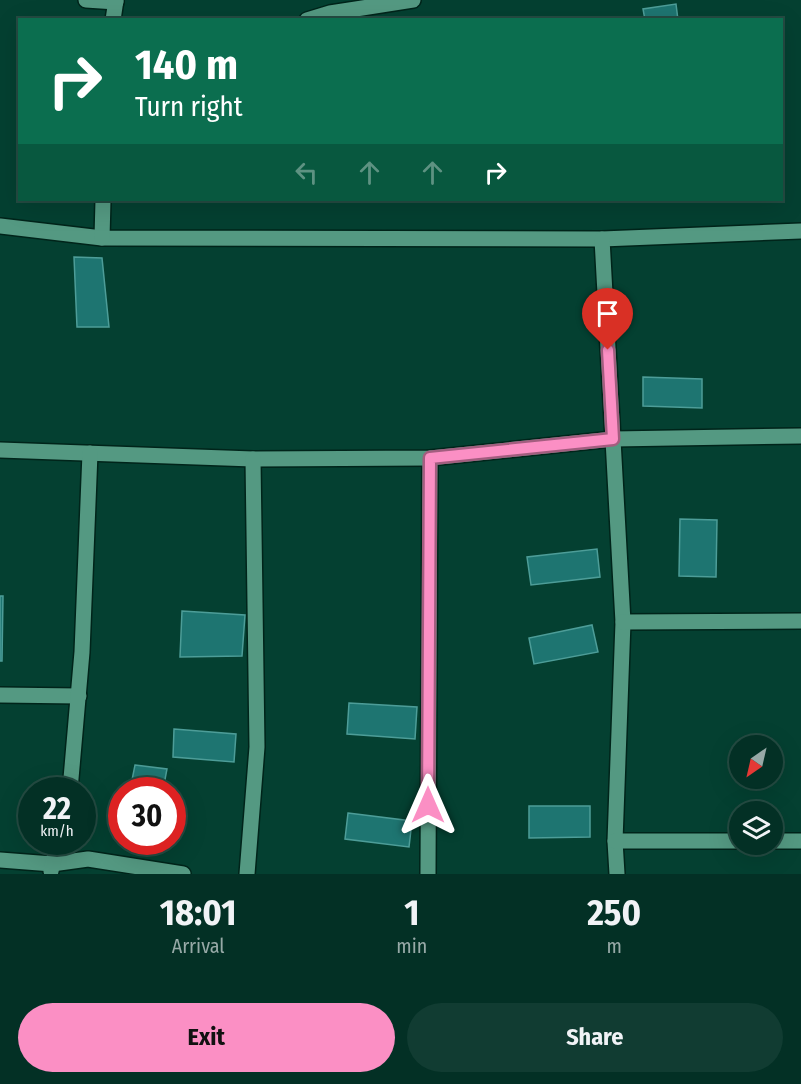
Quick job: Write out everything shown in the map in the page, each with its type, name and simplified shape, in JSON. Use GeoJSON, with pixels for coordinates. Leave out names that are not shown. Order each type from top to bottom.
{"type":"FeatureCollection","features":[{"type":"Feature","properties":{"kind":"street"},"geometry":{"type":"LineString","coordinates":[[86,0],[116,1],[113,18]]}},
{"type":"Feature","properties":{"kind":"street"},"geometry":{"type":"LineString","coordinates":[[314,18],[330,13],[412,0]]}},
{"type":"Feature","properties":{"kind":"street"},"geometry":{"type":"LineString","coordinates":[[102,238],[103,201]]}},
{"type":"Feature","properties":{"kind":"street"},"geometry":{"type":"LineString","coordinates":[[0,226],[102,238],[602,239],[801,231]]}},
{"type":"Feature","properties":{"kind":"street"},"geometry":{"type":"LineString","coordinates":[[602,239],[623,622],[615,841],[616,874]]}},
{"type":"Feature","properties":{"kind":"street"},"geometry":{"type":"LineString","coordinates":[[0,450],[253,459],[430,458],[613,439],[801,436]]}},
{"type":"Feature","properties":{"kind":"street"},"geometry":{"type":"LineString","coordinates":[[71,777],[82,652],[90,453]]}},
{"type":"Feature","properties":{"kind":"street"},"geometry":{"type":"LineString","coordinates":[[428,874],[430,458]]}},
{"type":"Feature","properties":{"kind":"street"},"geometry":{"type":"LineString","coordinates":[[247,874],[257,747],[253,459]]}},
{"type":"Feature","properties":{"kind":"street"},"geometry":{"type":"LineString","coordinates":[[623,622],[801,621]]}},
{"type":"Feature","properties":{"kind":"street"},"geometry":{"type":"LineString","coordinates":[[0,695],[79,696]]}},
{"type":"Feature","properties":{"kind":"street"},"geometry":{"type":"LineString","coordinates":[[615,841],[729,841]]}},
{"type":"Feature","properties":{"kind":"street"},"geometry":{"type":"LineString","coordinates":[[783,841],[801,841]]}},
{"type":"Feature","properties":{"kind":"street"},"geometry":{"type":"LineString","coordinates":[[0,860],[51,869],[88,859],[183,874]]}},
{"type":"Feature","properties":{"kind":"building"},"geometry":{"type":"Polygon","coordinates":[[[676,4],[678,18],[645,18],[643,9],[676,4]]]}},
{"type":"Feature","properties":{"kind":"building"},"geometry":{"type":"Polygon","coordinates":[[[74,257],[102,258],[109,327],[77,327],[74,257]]]}},
{"type":"Feature","properties":{"kind":"building"},"geometry":{"type":"Polygon","coordinates":[[[643,377],[702,379],[702,408],[643,406],[643,377]]]}},
{"type":"Feature","properties":{"kind":"building"},"geometry":{"type":"Polygon","coordinates":[[[680,519],[717,520],[716,577],[679,576],[680,519]]]}},
{"type":"Feature","properties":{"kind":"building"},"geometry":{"type":"Polygon","coordinates":[[[597,549],[600,577],[531,585],[527,557],[597,549]]]}},
{"type":"Feature","properties":{"kind":"building"},"geometry":{"type":"Polygon","coordinates":[[[0,596],[3,596],[2,661],[0,661],[0,596]]]}},
{"type":"Feature","properties":{"kind":"building"},"geometry":{"type":"Polygon","coordinates":[[[182,611],[245,615],[242,656],[180,657],[182,611]]]}},
{"type":"Feature","properties":{"kind":"building"},"geometry":{"type":"Polygon","coordinates":[[[592,625],[598,652],[534,664],[529,638],[592,625]]]}},
{"type":"Feature","properties":{"kind":"building"},"geometry":{"type":"Polygon","coordinates":[[[349,703],[417,707],[415,739],[347,734],[349,703]]]}},
{"type":"Feature","properties":{"kind":"building"},"geometry":{"type":"Polygon","coordinates":[[[174,729],[236,734],[234,762],[173,757],[174,729]]]}},
{"type":"Feature","properties":{"kind":"building"},"geometry":{"type":"Polygon","coordinates":[[[135,765],[167,769],[165,777],[133,777],[135,765]]]}},
{"type":"Feature","properties":{"kind":"building"},"geometry":{"type":"Polygon","coordinates":[[[529,806],[590,806],[590,837],[529,838],[529,806]]]}},
{"type":"Feature","properties":{"kind":"building"},"geometry":{"type":"Polygon","coordinates":[[[348,813],[412,821],[409,847],[345,839],[348,813]]]}},
{"type":"Feature","properties":{"kind":"route"},"geometry":{"type":"LineString","coordinates":[[428,805],[430,458],[613,439],[608,350]]}}]}
